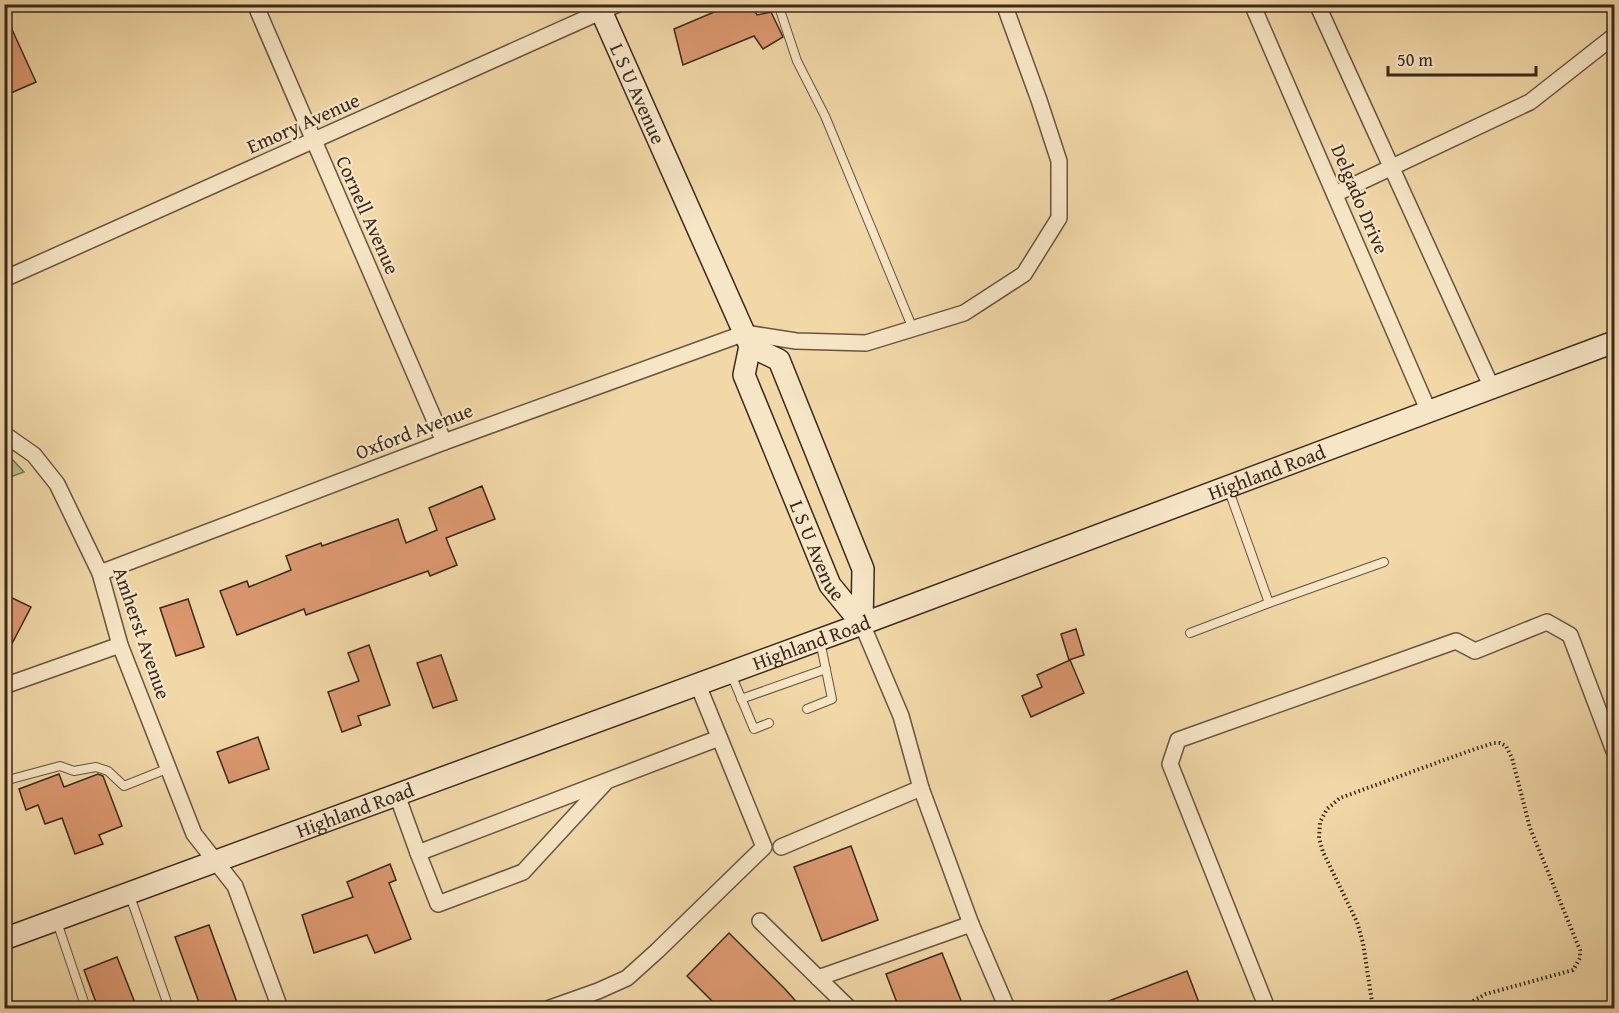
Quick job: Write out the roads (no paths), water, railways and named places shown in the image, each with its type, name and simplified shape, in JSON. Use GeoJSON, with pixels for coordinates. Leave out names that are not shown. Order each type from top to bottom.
{"type":"FeatureCollection","features":[{"type":"Feature","properties":{"kind":"street","name":"Cornell Avenue"},"geometry":{"type":"LineString","coordinates":[[255,4],[444,441]]}},
{"type":"Feature","properties":{"kind":"street"},"geometry":{"type":"LineString","coordinates":[[748,339],[866,343],[964,313],[1024,274],[1059,218],[1059,161],[1004,4]]}},
{"type":"Feature","properties":{"kind":"street","name":"Delgado Drive"},"geometry":{"type":"LineString","coordinates":[[1252,4],[1429,412]]}},
{"type":"Feature","properties":{"kind":"street","name":"Delgado Drive"},"geometry":{"type":"LineString","coordinates":[[1317,4],[1492,388]]}},
{"type":"Feature","properties":{"kind":"street","name":"Emory Avenue"},"geometry":{"type":"LineString","coordinates":[[4,279],[606,7]]}},
{"type":"Feature","properties":{"kind":"street","name":"L S U Avenue"},"geometry":{"type":"LineString","coordinates":[[606,7],[748,339],[744,375],[830,585],[862,624]]}},
{"type":"Feature","properties":{"kind":"street"},"geometry":{"type":"LineString","coordinates":[[1335,194],[1530,102],[1614,36]]}},
{"type":"Feature","properties":{"kind":"street","name":"L S U Avenue"},"geometry":{"type":"LineString","coordinates":[[748,339],[779,360],[784,371],[862,569],[862,624]]}},
{"type":"Feature","properties":{"kind":"street","name":"Oxford Avenue"},"geometry":{"type":"LineString","coordinates":[[100,573],[444,441],[748,339]]}},
{"type":"Feature","properties":{"kind":"street","name":"Highland Road"},"geometry":{"type":"LineString","coordinates":[[4,939],[820,640],[1614,342]]}},
{"type":"Feature","properties":{"kind":"street","name":"Amherst Avenue"},"geometry":{"type":"LineString","coordinates":[[4,434],[34,455],[57,484],[100,573],[120,645],[194,834],[235,886],[280,1008]]}},
{"type":"Feature","properties":{"kind":"street"},"geometry":{"type":"LineString","coordinates":[[1267,1008],[1170,764],[1178,740],[1456,642],[1475,651],[1548,622],[1570,635],[1614,751]]}},
{"type":"Feature","properties":{"kind":"street"},"geometry":{"type":"LineString","coordinates":[[862,624],[901,717],[921,788],[971,924],[1007,1008]]}},
{"type":"Feature","properties":{"kind":"street"},"geometry":{"type":"LineString","coordinates":[[4,686],[120,645]]}},
{"type":"Feature","properties":{"kind":"street"},"geometry":{"type":"LineString","coordinates":[[550,1008],[598,992],[627,978],[764,847],[698,685]]}},
{"type":"Feature","properties":{"kind":"street"},"geometry":{"type":"LineString","coordinates":[[418,853],[719,738]]}},
{"type":"Feature","properties":{"kind":"street"},"geometry":{"type":"LineString","coordinates":[[397,795],[438,904],[523,872],[608,780]]}},
{"type":"Feature","properties":{"kind":"street"},"geometry":{"type":"LineString","coordinates":[[781,847],[921,788]]}},
{"type":"Feature","properties":{"kind":"street"},"geometry":{"type":"LineString","coordinates":[[760,921],[849,1008]]}},
{"type":"Feature","properties":{"kind":"street"},"geometry":{"type":"LineString","coordinates":[[818,978],[971,924]]}},
{"type":"Feature","properties":{"kind":"lane"},"geometry":{"type":"LineString","coordinates":[[778,4],[797,61],[825,116],[913,329]]}},
{"type":"Feature","properties":{"kind":"lane"},"geometry":{"type":"LineString","coordinates":[[1227,486],[1269,603]]}},
{"type":"Feature","properties":{"kind":"lane"},"geometry":{"type":"LineString","coordinates":[[1190,633],[1384,562]]}},
{"type":"Feature","properties":{"kind":"lane"},"geometry":{"type":"LineString","coordinates":[[807,709],[832,699],[820,640]]}},
{"type":"Feature","properties":{"kind":"lane"},"geometry":{"type":"LineString","coordinates":[[741,699],[826,669]]}},
{"type":"Feature","properties":{"kind":"lane"},"geometry":{"type":"LineString","coordinates":[[730,673],[753,729],[770,723]]}},
{"type":"Feature","properties":{"kind":"lane"},"geometry":{"type":"LineString","coordinates":[[4,781],[60,766],[74,771],[96,767],[108,771],[124,786],[169,768]]}},
{"type":"Feature","properties":{"kind":"lane"},"geometry":{"type":"LineString","coordinates":[[130,894],[169,1008]]}},
{"type":"Feature","properties":{"kind":"lane"},"geometry":{"type":"LineString","coordinates":[[56,920],[86,1008]]}}]}
